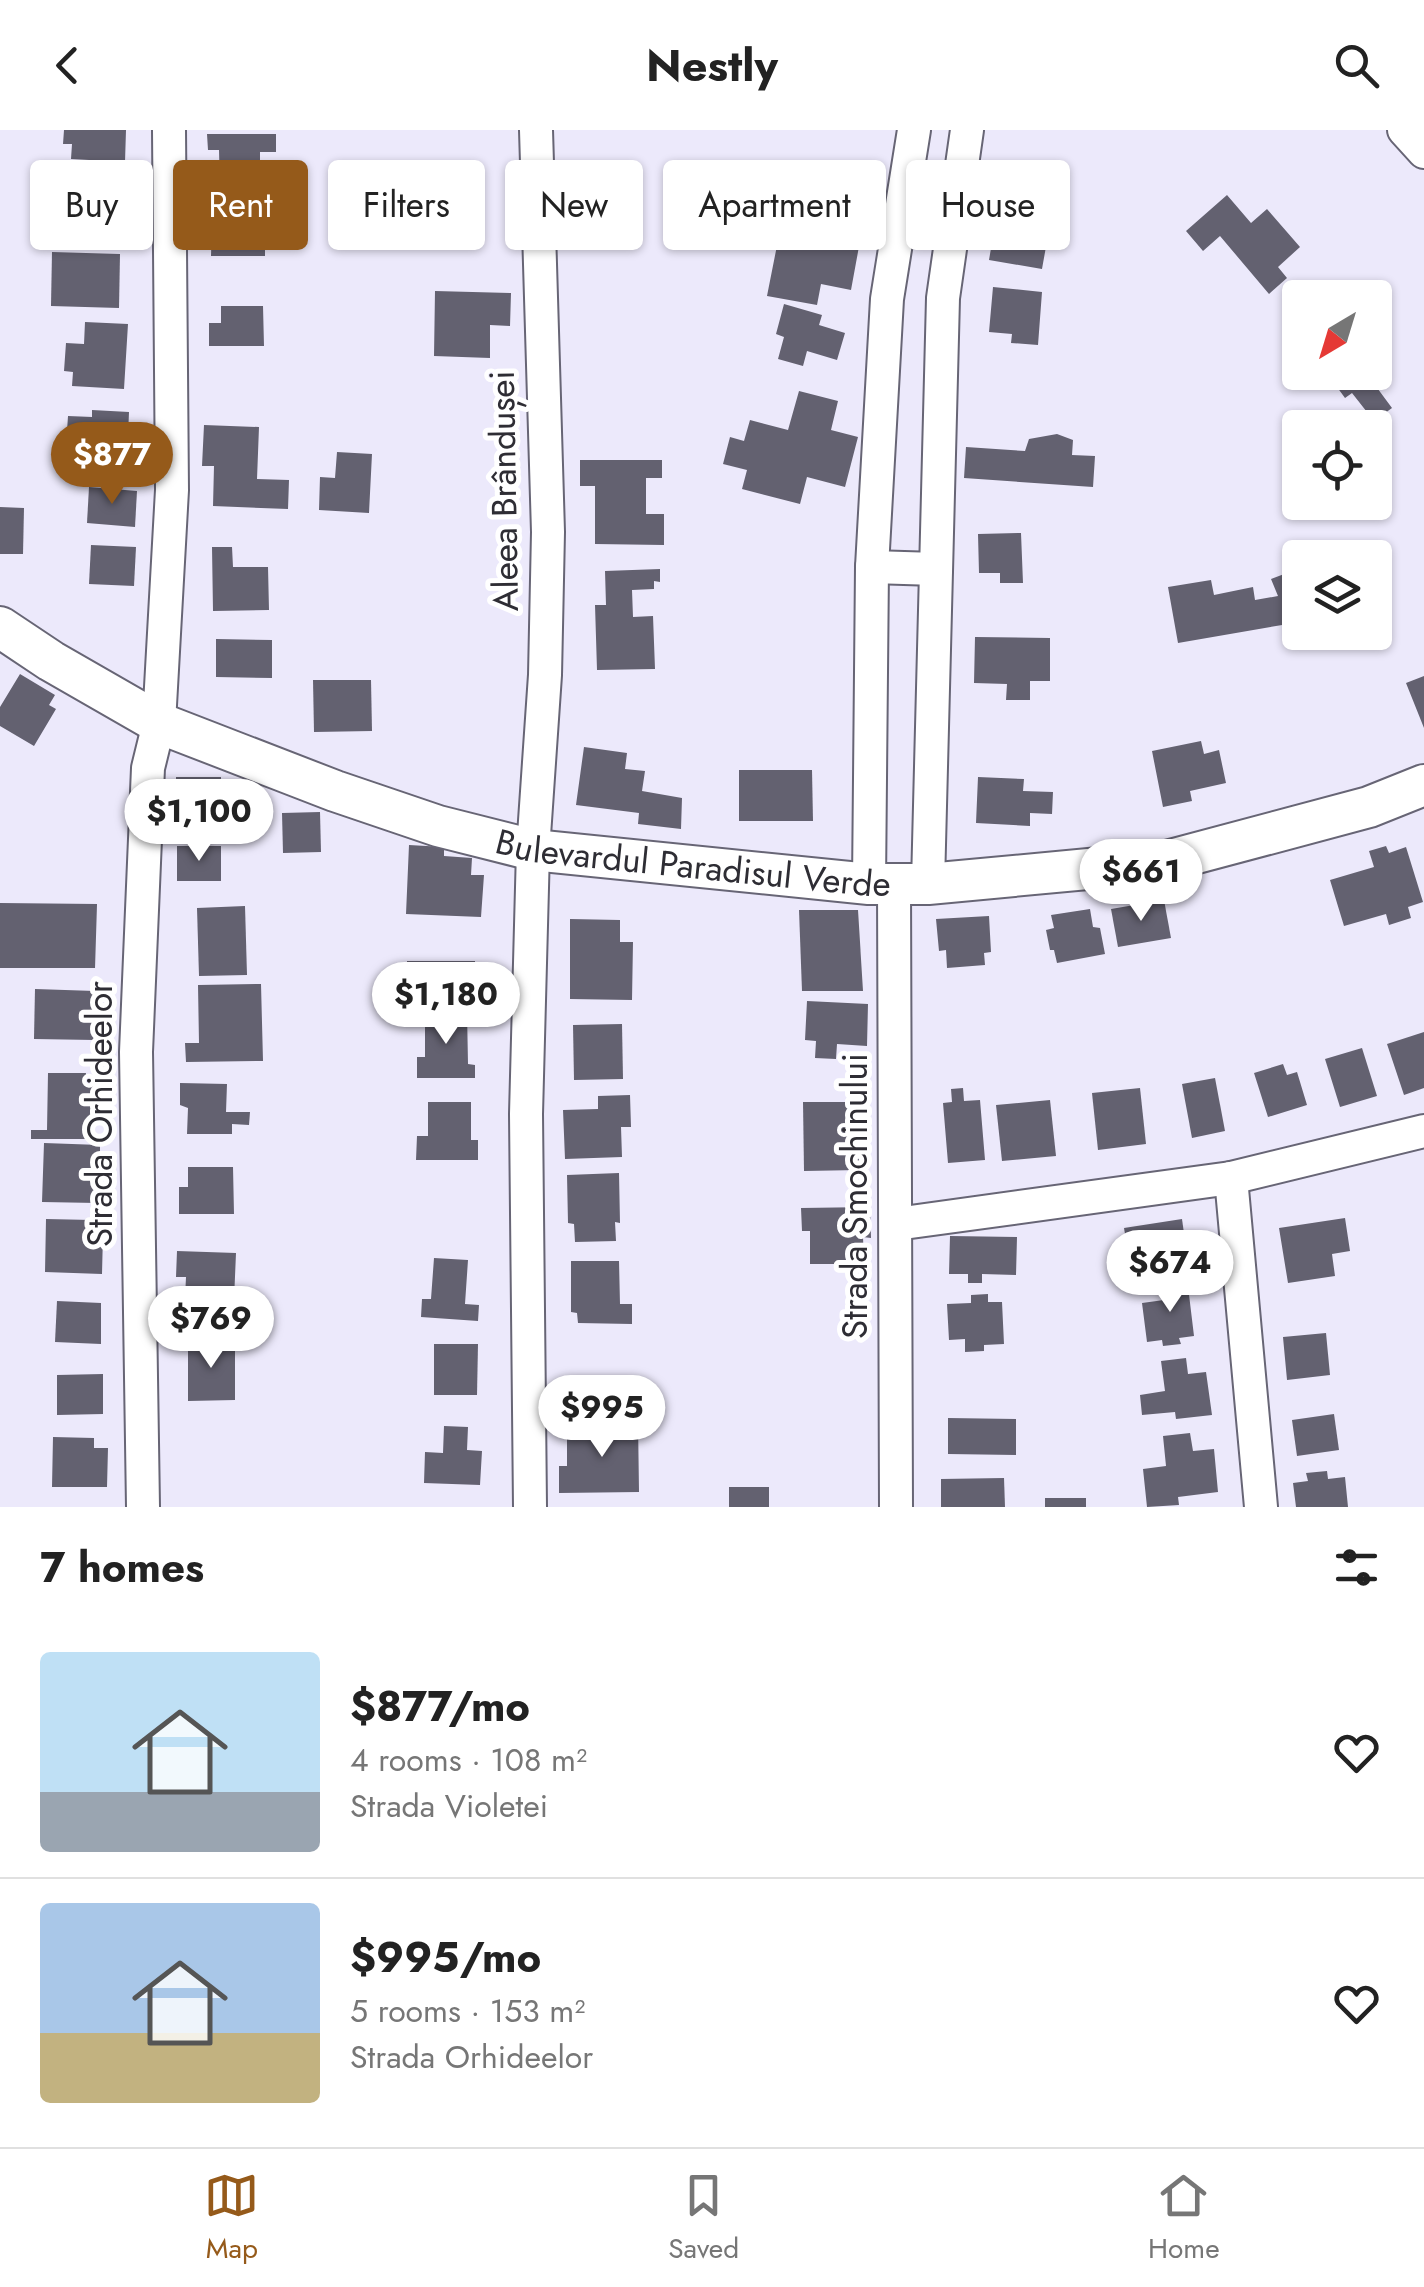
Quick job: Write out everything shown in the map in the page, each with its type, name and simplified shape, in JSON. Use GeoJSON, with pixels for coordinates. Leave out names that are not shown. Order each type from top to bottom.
{"type":"FeatureCollection","features":[{"type":"Feature","properties":{"kind":"street","name":"Strada Orhideelor"},"geometry":{"type":"LineString","coordinates":[[143,1507],[136,1052],[148,768],[159,723],[172,490],[170,130]]}},
{"type":"Feature","properties":{"kind":"street","name":"Aleea Brândușei"},"geometry":{"type":"LineString","coordinates":[[533,850],[545,676],[548,532],[536,130]]}},
{"type":"Feature","properties":{"kind":"street"},"geometry":{"type":"LineString","coordinates":[[897,884],[872,567],[887,299],[914,130]]}},
{"type":"Feature","properties":{"kind":"street"},"geometry":{"type":"LineString","coordinates":[[897,884],[936,569],[943,298],[967,130]]}},
{"type":"Feature","properties":{"kind":"street"},"geometry":{"type":"LineString","coordinates":[[1404,130],[1424,152]]}},
{"type":"Feature","properties":{"kind":"street"},"geometry":{"type":"LineString","coordinates":[[887,299],[943,298]]}},
{"type":"Feature","properties":{"kind":"street"},"geometry":{"type":"LineString","coordinates":[[872,567],[936,569]]}},
{"type":"Feature","properties":{"kind":"street","name":"Bulevardul Paradisul Verde"},"geometry":{"type":"LineString","coordinates":[[0,627],[159,723],[335,792],[438,826],[533,850],[897,884],[1163,862],[1368,807],[1424,786]]}},
{"type":"Feature","properties":{"kind":"street"},"geometry":{"type":"LineString","coordinates":[[530,1507],[526,1114],[533,850]]}},
{"type":"Feature","properties":{"kind":"street","name":"Strada Smochinului"},"geometry":{"type":"LineString","coordinates":[[896,1507],[897,884]]}},
{"type":"Feature","properties":{"kind":"street"},"geometry":{"type":"LineString","coordinates":[[896,1224],[1231,1178],[1424,1131]]}},
{"type":"Feature","properties":{"kind":"street"},"geometry":{"type":"LineString","coordinates":[[1231,1178],[1261,1507]]}},
{"type":"Feature","properties":{"kind":"building"},"geometry":{"type":"Polygon","coordinates":[[[64,130],[126,130],[125,160],[71,159],[72,144],[63,144],[64,130]]]}},
{"type":"Feature","properties":{"kind":"building"},"geometry":{"type":"Polygon","coordinates":[[[207,134],[276,134],[276,152],[260,152],[260,160],[219,160],[219,150],[208,150],[207,134]]]}},
{"type":"Feature","properties":{"kind":"building"},"geometry":{"type":"Polygon","coordinates":[[[1227,195],[1251,223],[1267,209],[1300,247],[1278,267],[1287,278],[1269,294],[1220,236],[1203,251],[1186,231],[1227,195]]]}},
{"type":"Feature","properties":{"kind":"building"},"geometry":{"type":"Polygon","coordinates":[[[211,250],[265,250],[265,256],[211,256],[211,250]]]}},
{"type":"Feature","properties":{"kind":"building"},"geometry":{"type":"Polygon","coordinates":[[[776,250],[858,250],[851,290],[821,284],[817,305],[767,296],[776,250]]]}},
{"type":"Feature","properties":{"kind":"building"},"geometry":{"type":"Polygon","coordinates":[[[991,250],[1045,250],[1042,269],[989,260],[991,250]]]}},
{"type":"Feature","properties":{"kind":"building"},"geometry":{"type":"Polygon","coordinates":[[[52,252],[120,254],[119,308],[51,306],[52,252]]]}},
{"type":"Feature","properties":{"kind":"building"},"geometry":{"type":"Polygon","coordinates":[[[993,287],[1042,292],[1038,345],[1011,343],[1012,334],[989,332],[993,287]]]}},
{"type":"Feature","properties":{"kind":"building"},"geometry":{"type":"Polygon","coordinates":[[[435,291],[511,293],[510,326],[490,325],[490,358],[434,356],[435,291]]]}},
{"type":"Feature","properties":{"kind":"building"},"geometry":{"type":"Polygon","coordinates":[[[784,304],[822,315],[819,325],[845,333],[837,360],[807,351],[803,366],[778,359],[784,337],[776,334],[784,304]]]}},
{"type":"Feature","properties":{"kind":"building"},"geometry":{"type":"Polygon","coordinates":[[[221,306],[263,306],[264,346],[209,346],[209,323],[221,323],[221,306]]]}},
{"type":"Feature","properties":{"kind":"building"},"geometry":{"type":"Polygon","coordinates":[[[85,322],[128,324],[124,389],[72,386],[73,372],[64,371],[66,343],[84,344],[85,322]]]}},
{"type":"Feature","properties":{"kind":"building"},"geometry":{"type":"Polygon","coordinates":[[[1339,390],[1379,390],[1392,408],[1365,410],[1352,393],[1345,398],[1339,390]]]}},
{"type":"Feature","properties":{"kind":"building"},"geometry":{"type":"Polygon","coordinates":[[[799,391],[838,401],[831,430],[858,437],[845,487],[807,477],[800,504],[742,489],[747,470],[723,464],[730,437],[744,441],[750,420],[788,430],[799,391]]]}},
{"type":"Feature","properties":{"kind":"building"},"geometry":{"type":"Polygon","coordinates":[[[92,410],[129,412],[127,460],[110,459],[110,466],[76,465],[77,446],[66,446],[68,416],[92,417],[92,410]]]}},
{"type":"Feature","properties":{"kind":"building"},"geometry":{"type":"Polygon","coordinates":[[[204,425],[259,427],[257,479],[289,480],[288,509],[213,506],[214,466],[202,466],[204,425]]]}},
{"type":"Feature","properties":{"kind":"building"},"geometry":{"type":"Polygon","coordinates":[[[1057,434],[1073,440],[1072,455],[1095,456],[1093,487],[964,478],[966,447],[1025,451],[1029,439],[1057,434]]]}},
{"type":"Feature","properties":{"kind":"building"},"geometry":{"type":"Polygon","coordinates":[[[337,452],[372,454],[369,513],[319,510],[320,477],[335,478],[337,452]]]}},
{"type":"Feature","properties":{"kind":"building"},"geometry":{"type":"Polygon","coordinates":[[[580,460],[662,460],[662,478],[646,478],[646,514],[664,514],[664,545],[595,544],[595,486],[580,486],[580,460]]]}},
{"type":"Feature","properties":{"kind":"building"},"geometry":{"type":"Polygon","coordinates":[[[89,487],[137,491],[135,527],[87,523],[89,487]]]}},
{"type":"Feature","properties":{"kind":"building"},"geometry":{"type":"Polygon","coordinates":[[[0,507],[24,508],[23,554],[0,554],[0,507]]]}},
{"type":"Feature","properties":{"kind":"building"},"geometry":{"type":"Polygon","coordinates":[[[1021,533],[1023,583],[1000,583],[1000,573],[979,573],[978,534],[1021,533]]]}},
{"type":"Feature","properties":{"kind":"building"},"geometry":{"type":"Polygon","coordinates":[[[91,545],[136,547],[134,586],[89,584],[91,545]]]}},
{"type":"Feature","properties":{"kind":"building"},"geometry":{"type":"Polygon","coordinates":[[[212,547],[232,547],[233,567],[268,567],[269,610],[213,611],[212,547]]]}},
{"type":"Feature","properties":{"kind":"building"},"geometry":{"type":"Polygon","coordinates":[[[660,569],[660,582],[654,581],[654,589],[632,590],[633,617],[653,616],[655,669],[597,670],[595,605],[606,605],[605,571],[660,569]]]}},
{"type":"Feature","properties":{"kind":"building"},"geometry":{"type":"Polygon","coordinates":[[[1282,575],[1282,625],[1178,643],[1168,587],[1211,580],[1214,595],[1253,587],[1255,600],[1278,596],[1271,579],[1282,575]]]}},
{"type":"Feature","properties":{"kind":"building"},"geometry":{"type":"Polygon","coordinates":[[[975,637],[1050,638],[1050,681],[1030,681],[1030,700],[1006,700],[1007,684],[974,683],[975,637]]]}},
{"type":"Feature","properties":{"kind":"building"},"geometry":{"type":"Polygon","coordinates":[[[216,639],[272,640],[272,678],[216,677],[216,639]]]}},
{"type":"Feature","properties":{"kind":"building"},"geometry":{"type":"Polygon","coordinates":[[[20,674],[55,695],[49,705],[56,709],[34,746],[0,726],[0,707],[20,674]]]}},
{"type":"Feature","properties":{"kind":"building"},"geometry":{"type":"Polygon","coordinates":[[[1424,676],[1424,728],[1406,683],[1424,676]]]}},
{"type":"Feature","properties":{"kind":"building"},"geometry":{"type":"Polygon","coordinates":[[[313,680],[371,680],[372,731],[314,732],[313,680]]]}},
{"type":"Feature","properties":{"kind":"building"},"geometry":{"type":"Polygon","coordinates":[[[1201,741],[1204,754],[1219,750],[1226,783],[1190,791],[1192,801],[1163,807],[1152,751],[1201,741]]]}},
{"type":"Feature","properties":{"kind":"building"},"geometry":{"type":"Polygon","coordinates":[[[584,747],[627,753],[625,769],[645,771],[642,791],[682,798],[681,829],[638,824],[639,813],[576,805],[584,747]]]}},
{"type":"Feature","properties":{"kind":"building"},"geometry":{"type":"Polygon","coordinates":[[[739,770],[812,770],[813,821],[739,821],[739,770]]]}},
{"type":"Feature","properties":{"kind":"building"},"geometry":{"type":"Polygon","coordinates":[[[176,777],[221,777],[221,815],[176,815],[176,777]]]}},
{"type":"Feature","properties":{"kind":"building"},"geometry":{"type":"Polygon","coordinates":[[[978,777],[1024,779],[1023,791],[1053,792],[1052,814],[1030,813],[1030,826],[976,823],[978,777]]]}},
{"type":"Feature","properties":{"kind":"building"},"geometry":{"type":"Polygon","coordinates":[[[320,812],[321,852],[283,853],[282,813],[320,812]]]}},
{"type":"Feature","properties":{"kind":"building"},"geometry":{"type":"Polygon","coordinates":[[[409,845],[444,847],[444,856],[472,858],[471,875],[484,875],[481,917],[406,914],[409,845]]]}},
{"type":"Feature","properties":{"kind":"building"},"geometry":{"type":"Polygon","coordinates":[[[177,846],[221,846],[221,881],[177,881],[177,846]]]}},
{"type":"Feature","properties":{"kind":"building"},"geometry":{"type":"Polygon","coordinates":[[[1386,846],[1389,853],[1406,847],[1423,902],[1408,907],[1411,918],[1389,925],[1386,914],[1344,926],[1330,880],[1374,867],[1369,851],[1386,846]]]}},
{"type":"Feature","properties":{"kind":"building"},"geometry":{"type":"Polygon","coordinates":[[[1164,900],[1171,938],[1118,947],[1111,909],[1164,900]]]}},
{"type":"Feature","properties":{"kind":"building"},"geometry":{"type":"Polygon","coordinates":[[[0,903],[97,904],[95,968],[0,968],[0,903]]]}},
{"type":"Feature","properties":{"kind":"building"},"geometry":{"type":"Polygon","coordinates":[[[245,906],[247,975],[199,976],[197,908],[245,906]]]}},
{"type":"Feature","properties":{"kind":"building"},"geometry":{"type":"Polygon","coordinates":[[[1090,909],[1093,927],[1100,928],[1105,954],[1057,963],[1046,930],[1054,928],[1051,915],[1090,909]]]}},
{"type":"Feature","properties":{"kind":"building"},"geometry":{"type":"Polygon","coordinates":[[[799,910],[858,910],[863,991],[802,991],[799,910]]]}},
{"type":"Feature","properties":{"kind":"building"},"geometry":{"type":"Polygon","coordinates":[[[989,916],[991,952],[984,953],[985,965],[947,968],[946,950],[939,951],[936,919],[989,916]]]}},
{"type":"Feature","properties":{"kind":"building"},"geometry":{"type":"Polygon","coordinates":[[[570,919],[620,920],[620,942],[633,942],[632,1000],[570,999],[570,919]]]}},
{"type":"Feature","properties":{"kind":"building"},"geometry":{"type":"Polygon","coordinates":[[[407,961],[475,961],[475,1009],[407,1009],[407,961]]]}},
{"type":"Feature","properties":{"kind":"building"},"geometry":{"type":"Polygon","coordinates":[[[261,984],[263,1061],[186,1062],[185,1043],[199,1043],[198,985],[261,984]]]}},
{"type":"Feature","properties":{"kind":"building"},"geometry":{"type":"Polygon","coordinates":[[[35,989],[95,991],[94,1040],[34,1039],[35,989]]]}},
{"type":"Feature","properties":{"kind":"building"},"geometry":{"type":"Polygon","coordinates":[[[807,1001],[868,1004],[867,1046],[837,1044],[836,1059],[815,1058],[816,1041],[805,1040],[807,1001]]]}},
{"type":"Feature","properties":{"kind":"building"},"geometry":{"type":"Polygon","coordinates":[[[467,1011],[468,1064],[475,1065],[475,1078],[417,1078],[417,1057],[425,1057],[425,1012],[467,1011]]]}},
{"type":"Feature","properties":{"kind":"building"},"geometry":{"type":"Polygon","coordinates":[[[622,1024],[623,1079],[574,1080],[573,1025],[622,1024]]]}},
{"type":"Feature","properties":{"kind":"building"},"geometry":{"type":"Polygon","coordinates":[[[1424,1032],[1424,1088],[1404,1095],[1387,1044],[1424,1032]]]}},
{"type":"Feature","properties":{"kind":"building"},"geometry":{"type":"Polygon","coordinates":[[[1362,1048],[1377,1096],[1340,1107],[1325,1059],[1362,1048]]]}},
{"type":"Feature","properties":{"kind":"building"},"geometry":{"type":"Polygon","coordinates":[[[1283,1064],[1287,1075],[1297,1072],[1307,1105],[1268,1117],[1254,1073],[1283,1064]]]}},
{"type":"Feature","properties":{"kind":"building"},"geometry":{"type":"Polygon","coordinates":[[[48,1073],[86,1073],[85,1085],[93,1085],[93,1129],[87,1129],[87,1139],[31,1139],[31,1130],[47,1130],[48,1073]]]}},
{"type":"Feature","properties":{"kind":"building"},"geometry":{"type":"Polygon","coordinates":[[[1215,1078],[1225,1131],[1192,1138],[1182,1084],[1215,1078]]]}},
{"type":"Feature","properties":{"kind":"building"},"geometry":{"type":"Polygon","coordinates":[[[180,1083],[227,1084],[226,1112],[250,1112],[249,1125],[232,1124],[232,1134],[187,1134],[188,1108],[180,1105],[180,1083]]]}},
{"type":"Feature","properties":{"kind":"building"},"geometry":{"type":"Polygon","coordinates":[[[963,1088],[964,1101],[980,1100],[985,1160],[948,1163],[943,1103],[952,1102],[951,1089],[963,1088]]]}},
{"type":"Feature","properties":{"kind":"building"},"geometry":{"type":"Polygon","coordinates":[[[1140,1088],[1146,1144],[1098,1150],[1092,1093],[1140,1088]]]}},
{"type":"Feature","properties":{"kind":"building"},"geometry":{"type":"Polygon","coordinates":[[[630,1095],[631,1127],[621,1127],[622,1157],[565,1159],[563,1110],[598,1109],[598,1096],[630,1095]]]}},
{"type":"Feature","properties":{"kind":"building"},"geometry":{"type":"Polygon","coordinates":[[[1050,1100],[1056,1156],[1002,1161],[996,1105],[1050,1100]]]}},
{"type":"Feature","properties":{"kind":"building"},"geometry":{"type":"Polygon","coordinates":[[[428,1102],[471,1102],[471,1140],[478,1140],[478,1160],[416,1160],[417,1136],[428,1136],[428,1102]]]}},
{"type":"Feature","properties":{"kind":"building"},"geometry":{"type":"Polygon","coordinates":[[[803,1102],[858,1102],[859,1170],[804,1171],[803,1102]]]}},
{"type":"Feature","properties":{"kind":"building"},"geometry":{"type":"Polygon","coordinates":[[[44,1143],[100,1145],[100,1165],[91,1165],[91,1176],[98,1176],[97,1203],[42,1202],[44,1143]]]}},
{"type":"Feature","properties":{"kind":"building"},"geometry":{"type":"Polygon","coordinates":[[[188,1167],[233,1167],[234,1214],[179,1214],[179,1187],[188,1187],[188,1167]]]}},
{"type":"Feature","properties":{"kind":"building"},"geometry":{"type":"Polygon","coordinates":[[[619,1173],[620,1223],[615,1222],[616,1241],[575,1242],[574,1224],[568,1223],[567,1175],[619,1173]]]}},
{"type":"Feature","properties":{"kind":"building"},"geometry":{"type":"Polygon","coordinates":[[[870,1207],[871,1238],[863,1237],[864,1264],[810,1264],[810,1231],[802,1231],[801,1208],[870,1207]]]}},
{"type":"Feature","properties":{"kind":"building"},"geometry":{"type":"Polygon","coordinates":[[[1345,1218],[1350,1251],[1332,1254],[1335,1276],[1288,1283],[1279,1228],[1345,1218]]]}},
{"type":"Feature","properties":{"kind":"building"},"geometry":{"type":"Polygon","coordinates":[[[46,1219],[92,1220],[91,1233],[103,1234],[102,1274],[45,1272],[46,1219]]]}},
{"type":"Feature","properties":{"kind":"building"},"geometry":{"type":"Polygon","coordinates":[[[1182,1219],[1188,1262],[1131,1270],[1124,1228],[1182,1219]]]}},
{"type":"Feature","properties":{"kind":"building"},"geometry":{"type":"Polygon","coordinates":[[[950,1236],[1017,1237],[1016,1275],[982,1274],[982,1283],[968,1283],[968,1274],[949,1274],[950,1236]]]}},
{"type":"Feature","properties":{"kind":"building"},"geometry":{"type":"Polygon","coordinates":[[[177,1251],[236,1253],[234,1300],[185,1298],[186,1277],[176,1277],[177,1251]]]}},
{"type":"Feature","properties":{"kind":"building"},"geometry":{"type":"Polygon","coordinates":[[[434,1258],[468,1260],[465,1304],[479,1305],[478,1321],[421,1317],[422,1299],[431,1299],[434,1258]]]}},
{"type":"Feature","properties":{"kind":"building"},"geometry":{"type":"Polygon","coordinates":[[[571,1261],[619,1261],[620,1304],[632,1304],[632,1324],[578,1323],[577,1313],[571,1312],[571,1261]]]}},
{"type":"Feature","properties":{"kind":"building"},"geometry":{"type":"Polygon","coordinates":[[[1187,1278],[1194,1336],[1179,1338],[1181,1344],[1163,1346],[1162,1340],[1147,1342],[1142,1303],[1164,1300],[1162,1282],[1187,1278]]]}},
{"type":"Feature","properties":{"kind":"building"},"geometry":{"type":"Polygon","coordinates":[[[988,1294],[988,1302],[1002,1302],[1004,1344],[984,1345],[984,1351],[965,1352],[965,1339],[949,1340],[947,1304],[971,1303],[971,1295],[988,1294]]]}},
{"type":"Feature","properties":{"kind":"building"},"geometry":{"type":"Polygon","coordinates":[[[57,1301],[101,1303],[101,1344],[55,1342],[57,1301]]]}},
{"type":"Feature","properties":{"kind":"building"},"geometry":{"type":"Polygon","coordinates":[[[1326,1333],[1330,1375],[1287,1380],[1283,1337],[1326,1333]]]}},
{"type":"Feature","properties":{"kind":"building"},"geometry":{"type":"Polygon","coordinates":[[[188,1341],[235,1341],[235,1400],[188,1401],[188,1341]]]}},
{"type":"Feature","properties":{"kind":"building"},"geometry":{"type":"Polygon","coordinates":[[[434,1344],[478,1344],[477,1395],[434,1395],[434,1344]]]}},
{"type":"Feature","properties":{"kind":"building"},"geometry":{"type":"Polygon","coordinates":[[[1186,1358],[1188,1374],[1206,1372],[1212,1415],[1176,1419],[1175,1412],[1142,1415],[1140,1395],[1165,1391],[1161,1361],[1186,1358]]]}},
{"type":"Feature","properties":{"kind":"building"},"geometry":{"type":"Polygon","coordinates":[[[103,1374],[103,1414],[57,1415],[57,1375],[103,1374]]]}},
{"type":"Feature","properties":{"kind":"building"},"geometry":{"type":"Polygon","coordinates":[[[1334,1414],[1339,1450],[1297,1456],[1292,1420],[1334,1414]]]}},
{"type":"Feature","properties":{"kind":"building"},"geometry":{"type":"Polygon","coordinates":[[[948,1418],[1016,1419],[1016,1455],[948,1454],[948,1418]]]}},
{"type":"Feature","properties":{"kind":"building"},"geometry":{"type":"Polygon","coordinates":[[[638,1421],[639,1492],[559,1493],[559,1466],[567,1466],[567,1432],[598,1431],[598,1422],[638,1421]]]}},
{"type":"Feature","properties":{"kind":"building"},"geometry":{"type":"Polygon","coordinates":[[[444,1426],[468,1427],[467,1450],[482,1451],[480,1485],[424,1483],[425,1452],[443,1453],[444,1426]]]}},
{"type":"Feature","properties":{"kind":"building"},"geometry":{"type":"Polygon","coordinates":[[[1190,1433],[1193,1451],[1214,1449],[1218,1492],[1178,1497],[1179,1505],[1147,1507],[1143,1469],[1166,1466],[1163,1436],[1190,1433]]]}},
{"type":"Feature","properties":{"kind":"building"},"geometry":{"type":"Polygon","coordinates":[[[53,1437],[94,1438],[94,1448],[108,1448],[107,1487],[52,1487],[53,1437]]]}},
{"type":"Feature","properties":{"kind":"building"},"geometry":{"type":"Polygon","coordinates":[[[1327,1471],[1328,1479],[1345,1477],[1348,1507],[1296,1507],[1293,1483],[1308,1481],[1306,1473],[1327,1471]]]}},
{"type":"Feature","properties":{"kind":"building"},"geometry":{"type":"Polygon","coordinates":[[[1004,1478],[1005,1507],[941,1507],[941,1479],[1004,1478]]]}},
{"type":"Feature","properties":{"kind":"building"},"geometry":{"type":"Polygon","coordinates":[[[729,1487],[769,1487],[769,1507],[729,1507],[729,1487]]]}},
{"type":"Feature","properties":{"kind":"building"},"geometry":{"type":"Polygon","coordinates":[[[1045,1498],[1086,1498],[1086,1507],[1045,1507],[1045,1498]]]}}]}
